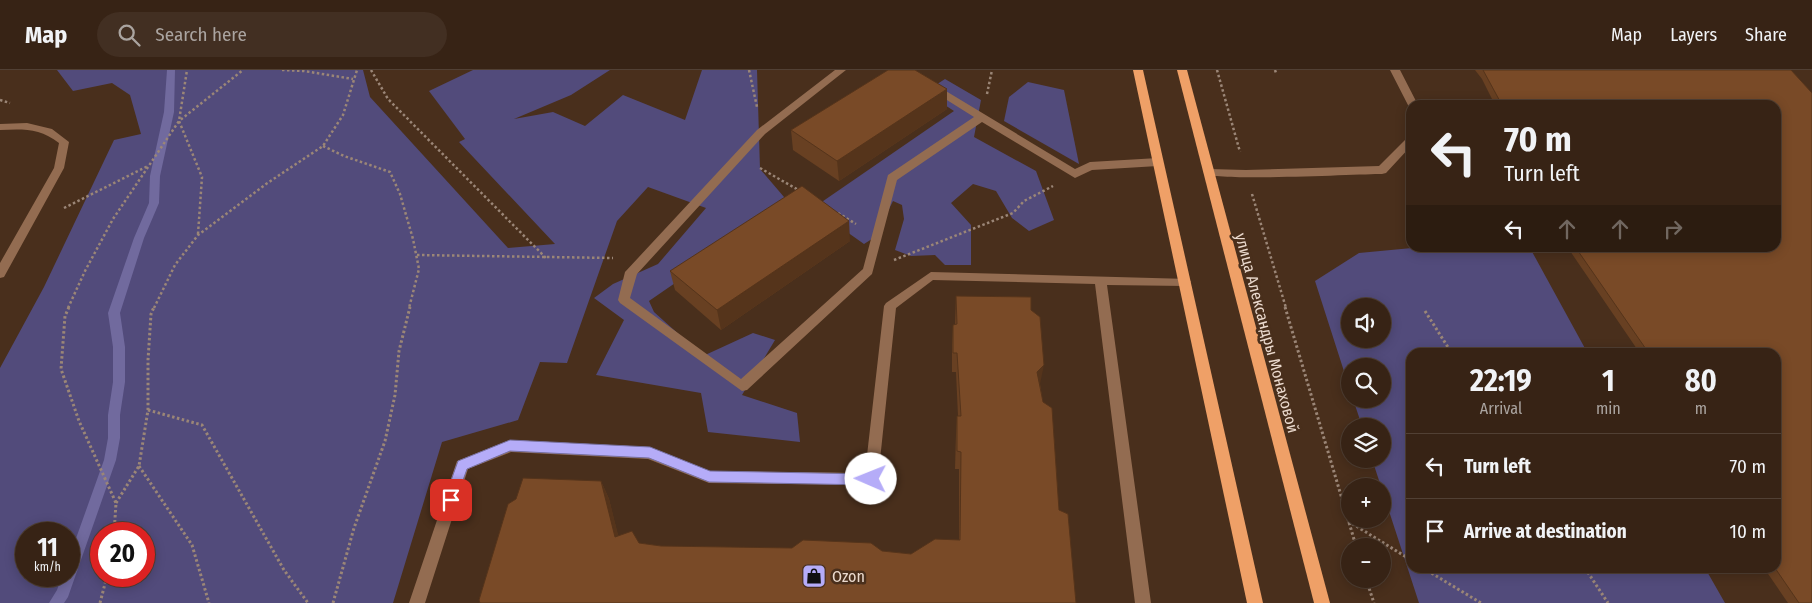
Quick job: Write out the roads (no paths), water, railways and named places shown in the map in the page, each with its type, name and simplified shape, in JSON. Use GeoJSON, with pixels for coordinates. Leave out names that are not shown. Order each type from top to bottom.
{"type":"FeatureCollection","features":[{"type":"Feature","properties":{"kind":"main road"},"geometry":{"type":"LineString","coordinates":[[1138,70],[1255,603]]}},
{"type":"Feature","properties":{"kind":"main road","name":"улица Александры Монаховой"},"geometry":{"type":"LineString","coordinates":[[1182,70],[1322,603]]}},
{"type":"Feature","properties":{"kind":"lane"},"geometry":{"type":"LineString","coordinates":[[841,70],[761,132],[631,272],[624,300],[742,386],[868,271],[892,178],[982,117]]}},
{"type":"Feature","properties":{"kind":"lane"},"geometry":{"type":"LineString","coordinates":[[904,70],[1076,174],[1090,166],[1158,162]]}},
{"type":"Feature","properties":{"kind":"lane"},"geometry":{"type":"LineString","coordinates":[[1395,70],[1410,100]]}},
{"type":"Feature","properties":{"kind":"lane"},"geometry":{"type":"LineString","coordinates":[[0,126],[33,126],[52,131],[64,142],[59,168],[0,274]]}},
{"type":"Feature","properties":{"kind":"lane"},"geometry":{"type":"LineString","coordinates":[[1209,173],[1246,174],[1382,170],[1406,145]]}},
{"type":"Feature","properties":{"kind":"lane"},"geometry":{"type":"LineString","coordinates":[[417,603],[462,465],[510,446],[650,453],[709,477],[871,479],[890,306],[931,276],[1185,282]]}},
{"type":"Feature","properties":{"kind":"lane"},"geometry":{"type":"LineString","coordinates":[[1100,280],[1143,603]]}},
{"type":"Feature","properties":{"kind":"waterway"},"geometry":{"type":"LineString","coordinates":[[56,603],[63,593],[110,460],[119,382],[119,347],[114,313],[139,238],[154,203],[155,176],[169,112],[171,70]]}},
{"type":"Feature","properties":{"kind":"place","name":"Ozon"},"geometry":{"type":"Point","coordinates":[814,576]}}]}
